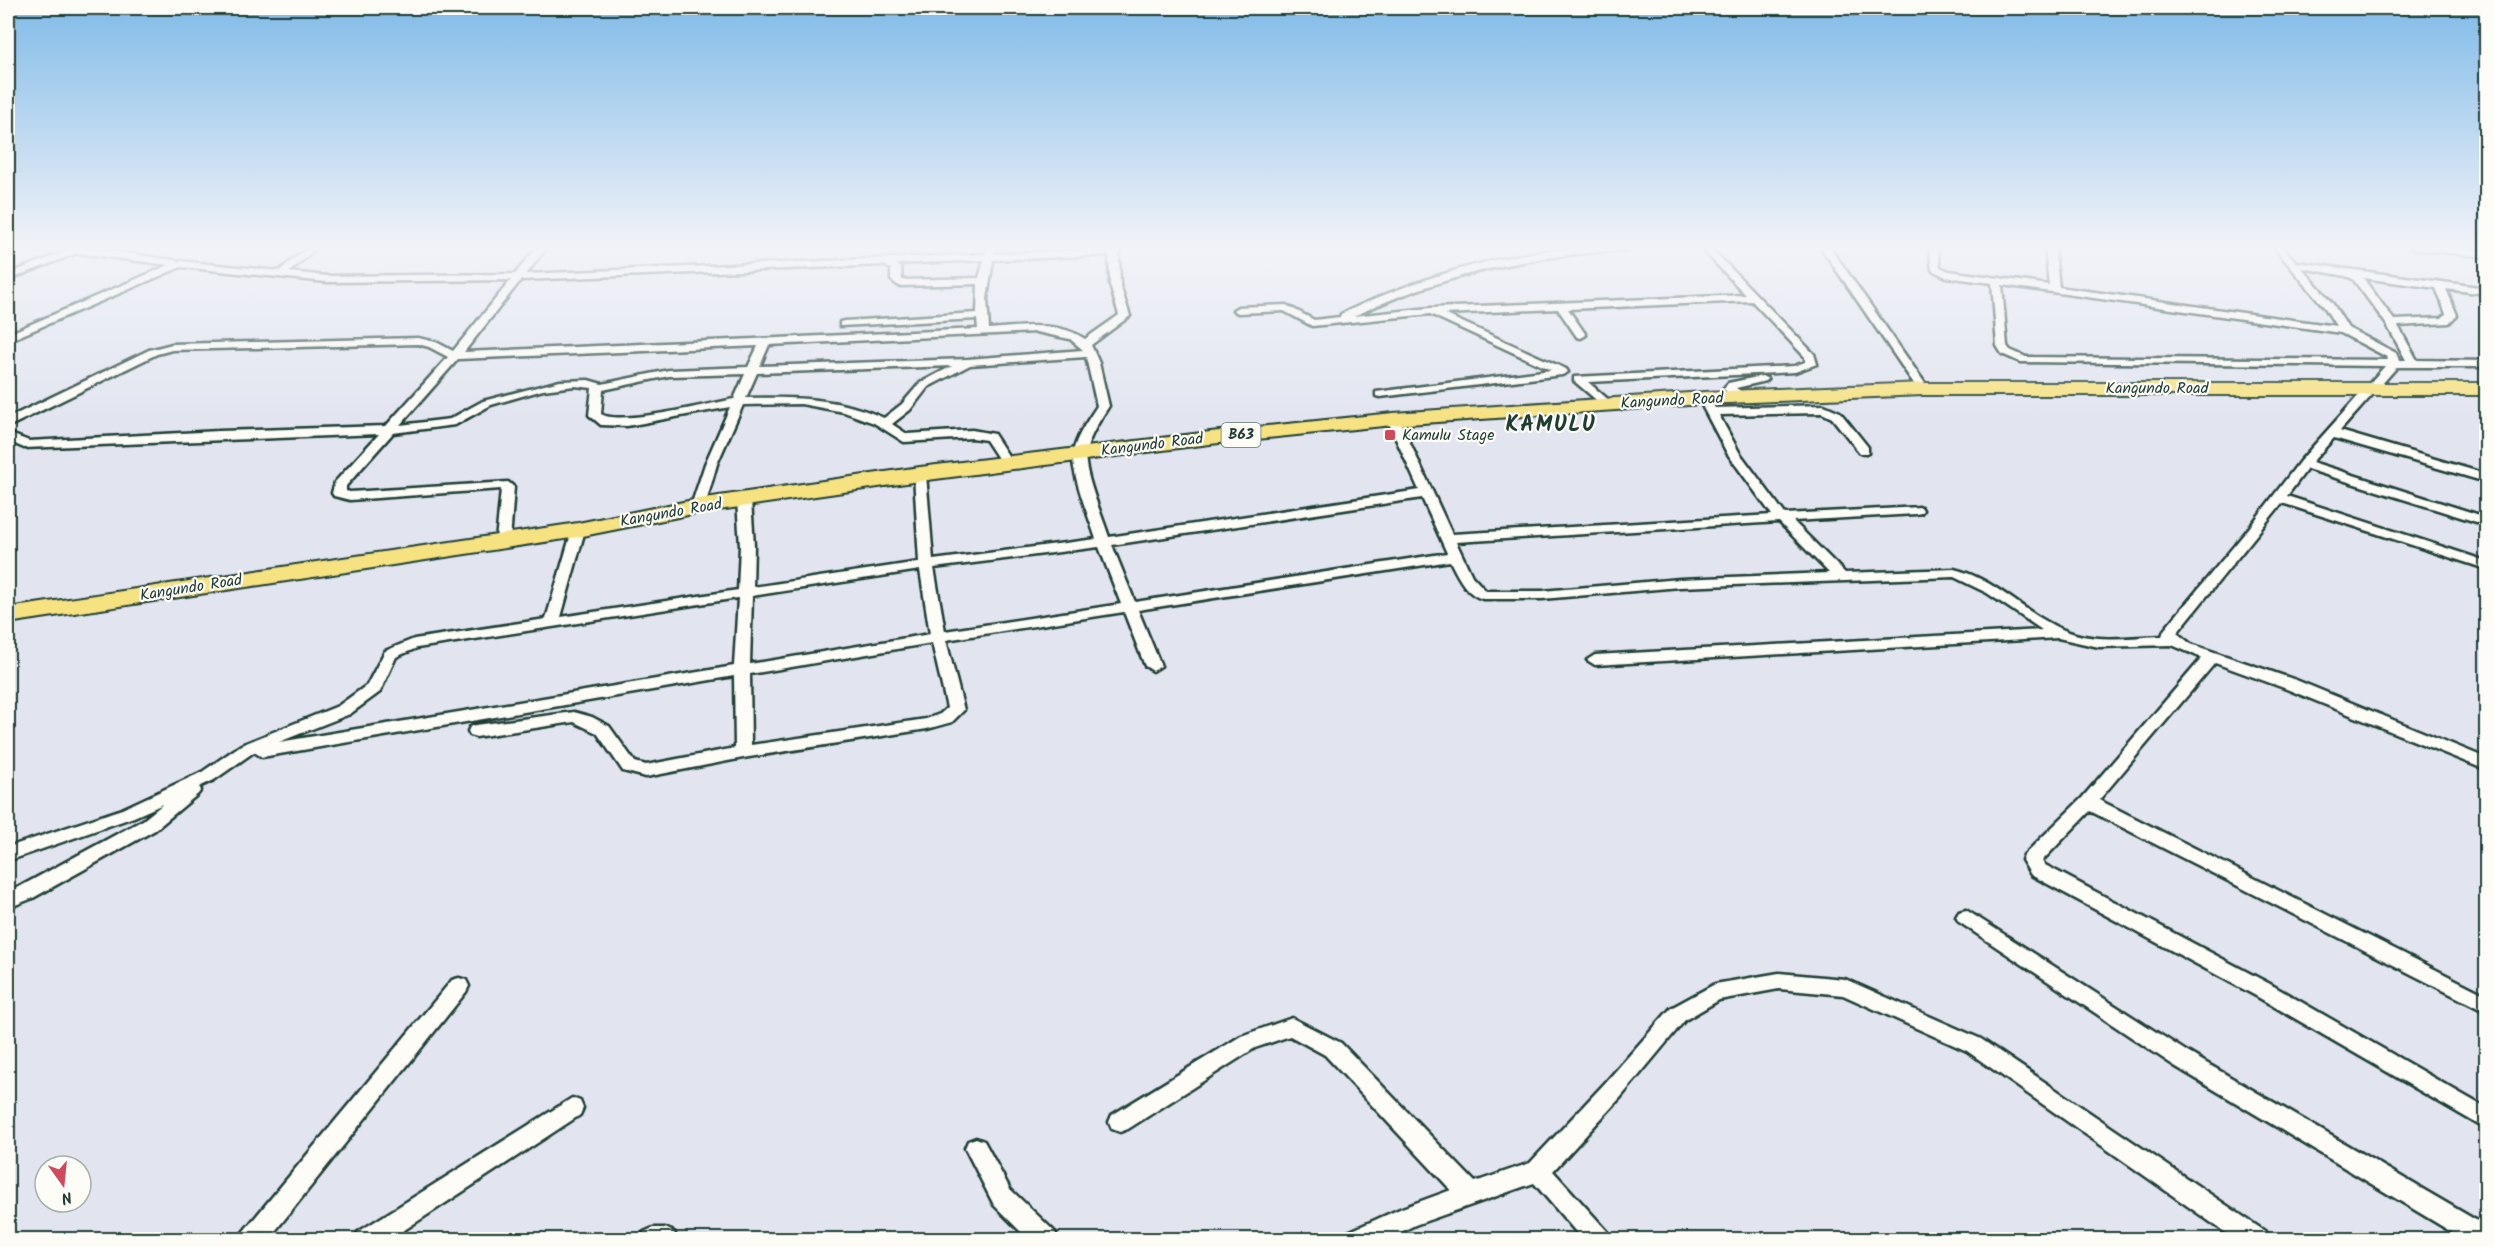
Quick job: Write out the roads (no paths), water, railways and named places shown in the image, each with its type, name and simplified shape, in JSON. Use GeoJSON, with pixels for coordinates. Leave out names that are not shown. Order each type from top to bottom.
{"type":"FeatureCollection","features":[{"type":"Feature","properties":{"kind":"highway","name":"Kangundo Road"},"geometry":{"type":"LineString","coordinates":[[8,616],[578,530],[698,506],[920,474],[1394,419],[1607,405],[1708,405],[1743,397],[1923,389],[2487,389]]}},
{"type":"Feature","properties":{"kind":"street"},"geometry":{"type":"LineString","coordinates":[[8,338],[86,304]]}},
{"type":"Feature","properties":{"kind":"street"},"geometry":{"type":"LineString","coordinates":[[495,304],[455,356],[387,429],[340,485],[339,493],[350,496],[503,485],[508,487],[503,541]]}},
{"type":"Feature","properties":{"kind":"street"},"geometry":{"type":"LineString","coordinates":[[983,304],[984,332]]}},
{"type":"Feature","properties":{"kind":"street"},"geometry":{"type":"LineString","coordinates":[[598,388],[669,373],[968,362],[1088,348],[1125,316],[1121,304]]}},
{"type":"Feature","properties":{"kind":"street"},"geometry":{"type":"LineString","coordinates":[[1334,321],[1369,304]]}},
{"type":"Feature","properties":{"kind":"street"},"geometry":{"type":"LineString","coordinates":[[1238,310],[1286,308],[1312,323],[1430,311],[1583,304]]}},
{"type":"Feature","properties":{"kind":"street"},"geometry":{"type":"LineString","coordinates":[[1743,397],[1729,389],[1732,385],[1793,375],[1812,361],[1810,356],[1762,304]]}},
{"type":"Feature","properties":{"kind":"street"},"geometry":{"type":"LineString","coordinates":[[1864,304],[1923,389]]}},
{"type":"Feature","properties":{"kind":"street"},"geometry":{"type":"LineString","coordinates":[[1999,304],[2002,346],[2006,352],[2024,360],[2487,364]]}},
{"type":"Feature","properties":{"kind":"street"},"geometry":{"type":"LineString","coordinates":[[2166,304],[2344,330],[2392,355],[2394,363]]}},
{"type":"Feature","properties":{"kind":"street"},"geometry":{"type":"LineString","coordinates":[[2327,304],[2344,330]]}},
{"type":"Feature","properties":{"kind":"street"},"geometry":{"type":"LineString","coordinates":[[2377,304],[2391,323],[2413,363]]}},
{"type":"Feature","properties":{"kind":"street"},"geometry":{"type":"LineString","coordinates":[[2391,323],[2445,321],[2452,315],[2448,304]]}},
{"type":"Feature","properties":{"kind":"street"},"geometry":{"type":"LineString","coordinates":[[1560,305],[1581,335]]}},
{"type":"Feature","properties":{"kind":"street"},"geometry":{"type":"LineString","coordinates":[[1430,311],[1578,379],[1607,405]]}},
{"type":"Feature","properties":{"kind":"street"},"geometry":{"type":"LineString","coordinates":[[844,324],[982,316]]}},
{"type":"Feature","properties":{"kind":"street"},"geometry":{"type":"LineString","coordinates":[[8,422],[164,348],[418,341],[432,344],[455,356],[764,344],[984,332],[1060,332],[1068,334],[1088,348],[1103,406],[1088,429],[1079,454],[1085,485],[1128,607],[1153,666]]}},
{"type":"Feature","properties":{"kind":"street"},"geometry":{"type":"LineString","coordinates":[[698,506],[711,464],[764,344]]}},
{"type":"Feature","properties":{"kind":"street"},"geometry":{"type":"LineString","coordinates":[[885,423],[906,407],[924,385],[968,362]]}},
{"type":"Feature","properties":{"kind":"street"},"geometry":{"type":"LineString","coordinates":[[2173,640],[2169,633],[2304,464],[2394,363]]}},
{"type":"Feature","properties":{"kind":"street"},"geometry":{"type":"LineString","coordinates":[[1578,379],[1806,367]]}},
{"type":"Feature","properties":{"kind":"street"},"geometry":{"type":"LineString","coordinates":[[1380,394],[1562,372]]}},
{"type":"Feature","properties":{"kind":"street"},"geometry":{"type":"LineString","coordinates":[[8,450],[28,445],[162,436],[387,429],[454,422],[488,403],[569,383],[593,383],[598,388]]}},
{"type":"Feature","properties":{"kind":"street"},"geometry":{"type":"LineString","coordinates":[[598,388],[595,416],[605,422],[645,419],[739,402],[801,400],[847,409],[885,423],[900,436],[910,439],[972,434],[990,437],[1007,463]]}},
{"type":"Feature","properties":{"kind":"street"},"geometry":{"type":"LineString","coordinates":[[1841,577],[1781,517],[1733,453],[1708,405],[1824,409],[1836,415],[1864,450]]}},
{"type":"Feature","properties":{"kind":"street"},"geometry":{"type":"LineString","coordinates":[[1394,419],[1455,556],[1477,591],[1492,596],[1542,595],[1680,583],[1964,574],[2058,634]]}},
{"type":"Feature","properties":{"kind":"street"},"geometry":{"type":"LineString","coordinates":[[2332,433],[2487,478]]}},
{"type":"Feature","properties":{"kind":"street"},"geometry":{"type":"LineString","coordinates":[[8,437],[28,445]]}},
{"type":"Feature","properties":{"kind":"street"},"geometry":{"type":"LineString","coordinates":[[2304,464],[2487,521]]}},
{"type":"Feature","properties":{"kind":"street"},"geometry":{"type":"LineString","coordinates":[[476,731],[574,717],[590,721],[609,733],[629,767],[637,771],[927,724],[946,718],[956,710],[938,637],[926,565],[920,474]]}},
{"type":"Feature","properties":{"kind":"street"},"geometry":{"type":"LineString","coordinates":[[8,901],[26,894],[149,825],[235,756],[324,720],[361,699],[374,688],[390,654],[414,644],[926,565],[1104,542],[1427,493]]}},
{"type":"Feature","properties":{"kind":"street"},"geometry":{"type":"LineString","coordinates":[[2279,498],[2487,565]]}},
{"type":"Feature","properties":{"kind":"street"},"geometry":{"type":"LineString","coordinates":[[743,752],[742,671],[747,594],[744,500]]}},
{"type":"Feature","properties":{"kind":"street"},"geometry":{"type":"LineString","coordinates":[[1447,538],[1916,510]]}},
{"type":"Feature","properties":{"kind":"street"},"geometry":{"type":"LineString","coordinates":[[552,624],[578,530]]}},
{"type":"Feature","properties":{"kind":"street"},"geometry":{"type":"LineString","coordinates":[[235,756],[938,637],[1455,556]]}},
{"type":"Feature","properties":{"kind":"street"},"geometry":{"type":"LineString","coordinates":[[1595,660],[2058,634],[2087,641],[2173,640],[2487,764]]}},
{"type":"Feature","properties":{"kind":"street"},"geometry":{"type":"LineString","coordinates":[[2212,656],[2088,802],[2031,860],[2038,870],[2263,990],[2487,1119]]}},
{"type":"Feature","properties":{"kind":"street"},"geometry":{"type":"LineString","coordinates":[[568,700],[574,717]]}},
{"type":"Feature","properties":{"kind":"street"},"geometry":{"type":"LineString","coordinates":[[8,854],[128,813],[208,776]]}},
{"type":"Feature","properties":{"kind":"street"},"geometry":{"type":"LineString","coordinates":[[2088,802],[2487,1004]]}},
{"type":"Feature","properties":{"kind":"street"},"geometry":{"type":"LineString","coordinates":[[1966,917],[2181,1059],[2487,1239]]}},
{"type":"Feature","properties":{"kind":"street"},"geometry":{"type":"LineString","coordinates":[[1357,1239],[1538,1171],[1613,1090],[1678,1014],[1715,992],[1779,981],[1845,987],[1974,1045],[2257,1239]]}},
{"type":"Feature","properties":{"kind":"street"},"geometry":{"type":"LineString","coordinates":[[251,1238],[459,986]]}},
{"type":"Feature","properties":{"kind":"street"},"geometry":{"type":"LineString","coordinates":[[1120,1122],[1248,1042],[1292,1026],[1333,1049],[1471,1195]]}},
{"type":"Feature","properties":{"kind":"street"},"geometry":{"type":"LineString","coordinates":[[367,1239],[572,1108]]}},
{"type":"Feature","properties":{"kind":"street"},"geometry":{"type":"LineString","coordinates":[[976,1148],[1002,1197],[1046,1239]]}},
{"type":"Feature","properties":{"kind":"street"},"geometry":{"type":"LineString","coordinates":[[1538,1171],[1599,1239]]}},
{"type":"Feature","properties":{"kind":"street"},"geometry":{"type":"LineString","coordinates":[[653,1239],[665,1239]]}},
{"type":"Feature","properties":{"kind":"place","name":"Kamulu Stage"},"geometry":{"type":"Point","coordinates":[1390,435]}},
{"type":"Feature","properties":{"kind":"district","name":"KAMULU"},"geometry":{"type":"Point","coordinates":[1551,425]}}]}
